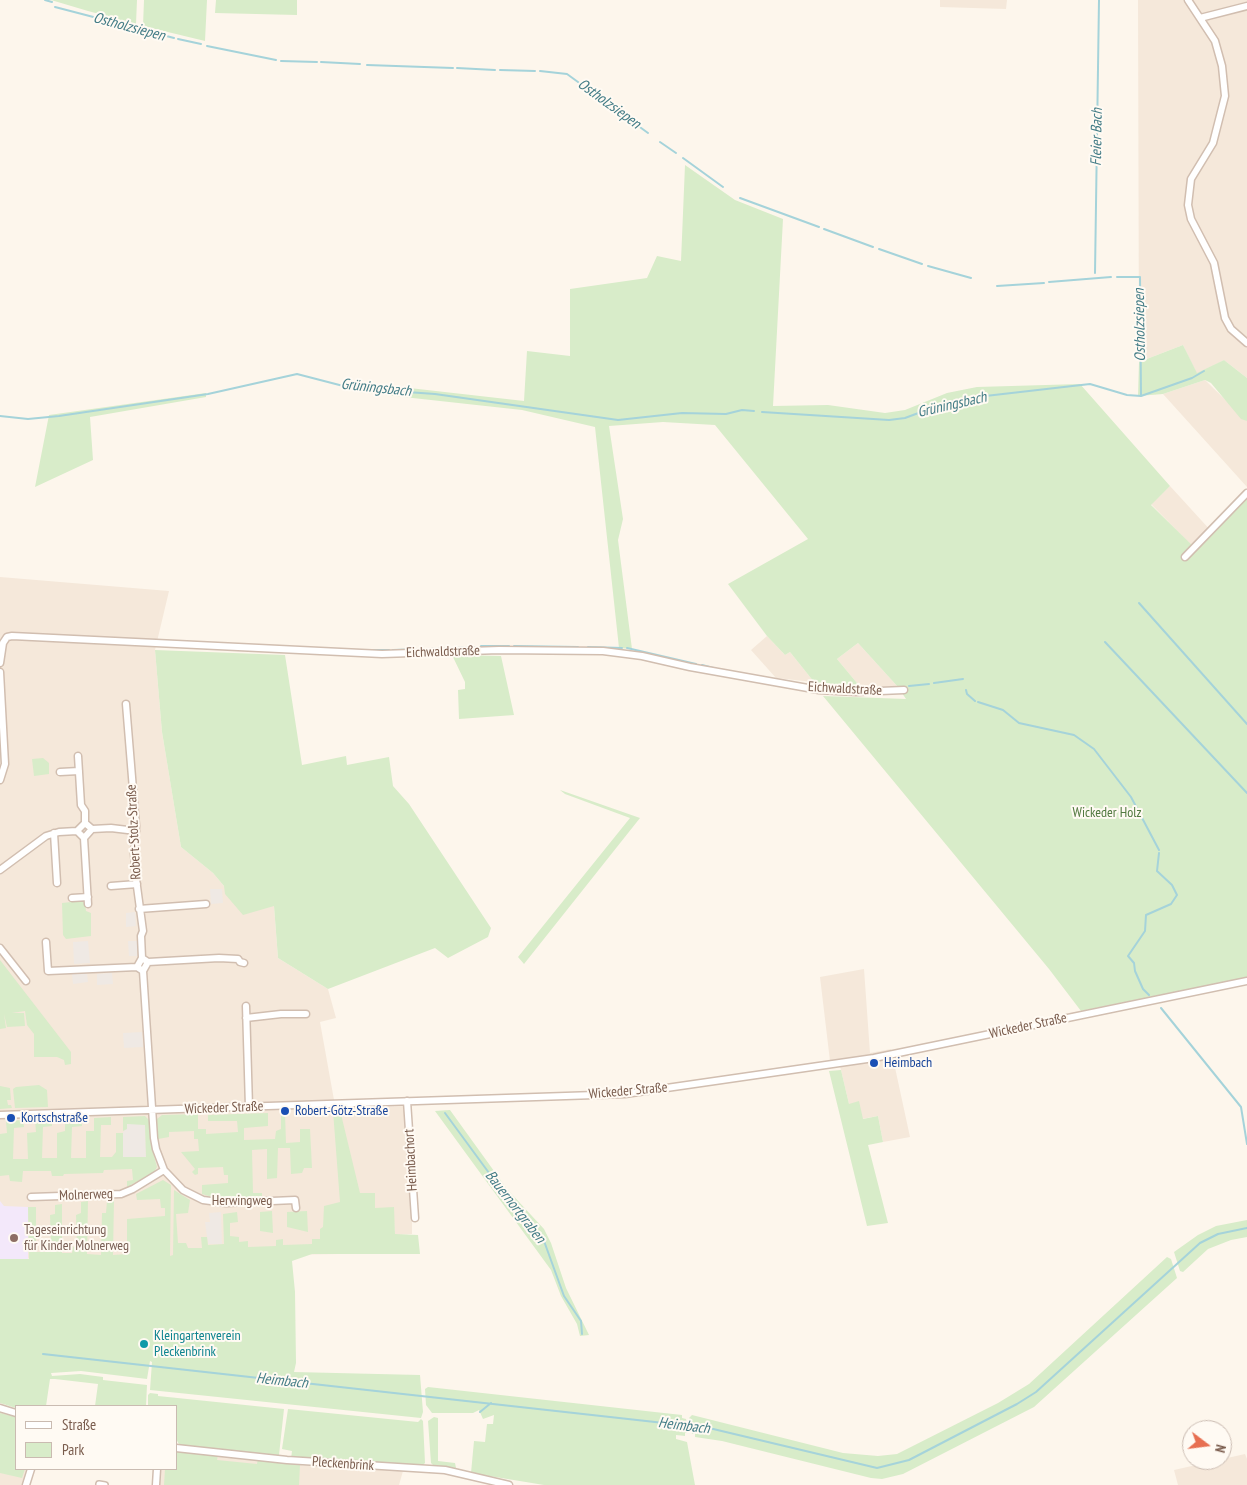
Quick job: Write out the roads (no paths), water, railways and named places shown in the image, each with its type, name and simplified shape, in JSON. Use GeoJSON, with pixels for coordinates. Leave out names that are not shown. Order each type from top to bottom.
{"type":"FeatureCollection","features":[{"type":"Feature","properties":{"kind":"street"},"geometry":{"type":"LineString","coordinates":[[1188,0],[1215,41],[1219,54],[1225,96],[1213,143],[1191,179],[1188,205],[1191,218],[1214,263],[1224,318],[1231,329],[1247,343]]}},
{"type":"Feature","properties":{"kind":"street"},"geometry":{"type":"LineString","coordinates":[[1200,18],[1247,6]]}},
{"type":"Feature","properties":{"kind":"street"},"geometry":{"type":"LineString","coordinates":[[1185,557],[1247,493]]}},
{"type":"Feature","properties":{"kind":"street","name":"Eichwaldstraße"},"geometry":{"type":"LineString","coordinates":[[0,663],[3,643],[12,636],[382,654],[499,650],[604,652],[642,656],[690,667],[819,690],[856,692],[904,690]]}},
{"type":"Feature","properties":{"kind":"street"},"geometry":{"type":"LineString","coordinates":[[0,672],[5,764],[0,780]]}},
{"type":"Feature","properties":{"kind":"street","name":"Robert-Stolz-Straße"},"geometry":{"type":"LineString","coordinates":[[126,704],[136,831],[134,854],[143,932],[141,936],[142,958],[140,969]]}},
{"type":"Feature","properties":{"kind":"street"},"geometry":{"type":"LineString","coordinates":[[0,870],[46,836],[54,833],[77,831],[85,823],[85,811],[81,805],[78,756]]}},
{"type":"Feature","properties":{"kind":"street"},"geometry":{"type":"LineString","coordinates":[[60,772],[79,771]]}},
{"type":"Feature","properties":{"kind":"street"},"geometry":{"type":"LineString","coordinates":[[85,823],[92,829],[111,828],[136,831]]}},
{"type":"Feature","properties":{"kind":"street"},"geometry":{"type":"LineString","coordinates":[[84,838],[92,829]]}},
{"type":"Feature","properties":{"kind":"street"},"geometry":{"type":"LineString","coordinates":[[72,898],[88,901],[84,838],[77,831]]}},
{"type":"Feature","properties":{"kind":"street"},"geometry":{"type":"LineString","coordinates":[[54,833],[56,883]]}},
{"type":"Feature","properties":{"kind":"street"},"geometry":{"type":"LineString","coordinates":[[110,886],[137,884]]}},
{"type":"Feature","properties":{"kind":"street"},"geometry":{"type":"LineString","coordinates":[[139,909],[206,904]]}},
{"type":"Feature","properties":{"kind":"street"},"geometry":{"type":"LineString","coordinates":[[46,942],[48,971],[112,966],[115,968],[140,969],[148,962]]}},
{"type":"Feature","properties":{"kind":"street"},"geometry":{"type":"LineString","coordinates":[[0,948],[26,981]]}},
{"type":"Feature","properties":{"kind":"street"},"geometry":{"type":"LineString","coordinates":[[142,958],[148,962],[219,958],[238,959],[244,963]]}},
{"type":"Feature","properties":{"kind":"street"},"geometry":{"type":"LineString","coordinates":[[140,969],[153,1110]]}},
{"type":"Feature","properties":{"kind":"street","name":"Wickeder Straße"},"geometry":{"type":"LineString","coordinates":[[0,1115],[625,1094],[803,1069],[904,1052],[1247,981]]}},
{"type":"Feature","properties":{"kind":"street"},"geometry":{"type":"LineString","coordinates":[[246,1006],[249,1107]]}},
{"type":"Feature","properties":{"kind":"street"},"geometry":{"type":"LineString","coordinates":[[246,1018],[306,1014]]}},
{"type":"Feature","properties":{"kind":"street","name":"Heimbachort"},"geometry":{"type":"LineString","coordinates":[[407,1102],[415,1218]]}},
{"type":"Feature","properties":{"kind":"street","name":"Herwingweg"},"geometry":{"type":"LineString","coordinates":[[153,1110],[156,1149],[164,1170],[184,1190],[203,1200],[219,1203],[295,1200],[296,1208]]}},
{"type":"Feature","properties":{"kind":"street","name":"Molnerweg"},"geometry":{"type":"LineString","coordinates":[[31,1197],[120,1194],[133,1189],[164,1170]]}},
{"type":"Feature","properties":{"kind":"street"},"geometry":{"type":"LineString","coordinates":[[0,1408],[15,1413]]}},
{"type":"Feature","properties":{"kind":"street","name":"Pleckenbrink"},"geometry":{"type":"LineString","coordinates":[[178,1448],[287,1460],[446,1470],[510,1485]]}},
{"type":"Feature","properties":{"kind":"street"},"geometry":{"type":"LineString","coordinates":[[26,1485],[31,1470]]}},
{"type":"Feature","properties":{"kind":"street"},"geometry":{"type":"LineString","coordinates":[[156,1485],[157,1470]]}},
{"type":"Feature","properties":{"kind":"street"},"geometry":{"type":"LineString","coordinates":[[99,1484],[105,1485]]}},
{"type":"Feature","properties":{"kind":"waterway","name":"Ostholzsiepen"},"geometry":{"type":"LineString","coordinates":[[45,0],[52,2]]}},
{"type":"Feature","properties":{"kind":"waterway","name":"Fleier Bach"},"geometry":{"type":"LineString","coordinates":[[1095,273],[1099,0]]}},
{"type":"Feature","properties":{"kind":"waterway","name":"Ostholzsiepen"},"geometry":{"type":"LineString","coordinates":[[55,7],[174,38]]}},
{"type":"Feature","properties":{"kind":"waterway","name":"Ostholzsiepen"},"geometry":{"type":"LineString","coordinates":[[178,39],[201,44]]}},
{"type":"Feature","properties":{"kind":"waterway","name":"Ostholzsiepen"},"geometry":{"type":"LineString","coordinates":[[207,46],[276,60]]}},
{"type":"Feature","properties":{"kind":"waterway","name":"Ostholzsiepen"},"geometry":{"type":"LineString","coordinates":[[281,61],[317,62]]}},
{"type":"Feature","properties":{"kind":"waterway","name":"Ostholzsiepen"},"geometry":{"type":"LineString","coordinates":[[321,62],[360,64]]}},
{"type":"Feature","properties":{"kind":"waterway","name":"Ostholzsiepen"},"geometry":{"type":"LineString","coordinates":[[367,65],[453,68]]}},
{"type":"Feature","properties":{"kind":"waterway","name":"Ostholzsiepen"},"geometry":{"type":"LineString","coordinates":[[457,68],[495,70]]}},
{"type":"Feature","properties":{"kind":"waterway","name":"Ostholzsiepen"},"geometry":{"type":"LineString","coordinates":[[500,70],[535,71]]}},
{"type":"Feature","properties":{"kind":"waterway","name":"Ostholzsiepen"},"geometry":{"type":"LineString","coordinates":[[540,71],[567,74],[648,133]]}},
{"type":"Feature","properties":{"kind":"waterway","name":"Ostholzsiepen"},"geometry":{"type":"LineString","coordinates":[[660,142],[676,153]]}},
{"type":"Feature","properties":{"kind":"waterway","name":"Ostholzsiepen"},"geometry":{"type":"LineString","coordinates":[[683,158],[723,187]]}},
{"type":"Feature","properties":{"kind":"waterway","name":"Ostholzsiepen"},"geometry":{"type":"LineString","coordinates":[[740,198],[819,227]]}},
{"type":"Feature","properties":{"kind":"waterway","name":"Ostholzsiepen"},"geometry":{"type":"LineString","coordinates":[[824,229],[873,247]]}},
{"type":"Feature","properties":{"kind":"waterway","name":"Ostholzsiepen"},"geometry":{"type":"LineString","coordinates":[[879,249],[922,264]]}},
{"type":"Feature","properties":{"kind":"waterway","name":"Ostholzsiepen"},"geometry":{"type":"LineString","coordinates":[[928,266],[971,278]]}},
{"type":"Feature","properties":{"kind":"waterway","name":"Ostholzsiepen"},"geometry":{"type":"LineString","coordinates":[[1049,282],[1111,277]]}},
{"type":"Feature","properties":{"kind":"waterway","name":"Ostholzsiepen"},"geometry":{"type":"LineString","coordinates":[[1117,277],[1140,277],[1141,396]]}},
{"type":"Feature","properties":{"kind":"waterway","name":"Ostholzsiepen"},"geometry":{"type":"LineString","coordinates":[[997,286],[1044,283]]}},
{"type":"Feature","properties":{"kind":"waterway","name":"Grüningsbach"},"geometry":{"type":"LineString","coordinates":[[762,412],[889,420],[905,418],[948,402],[968,398],[1090,384],[1127,395],[1141,396],[1192,378],[1204,371]]}},
{"type":"Feature","properties":{"kind":"waterway","name":"Grüningsbach"},"geometry":{"type":"LineString","coordinates":[[0,416],[28,419],[59,416],[208,394],[297,374],[351,388],[435,394],[618,420],[682,413],[726,414],[742,410],[754,411]]}},
{"type":"Feature","properties":{"kind":"waterway"},"geometry":{"type":"LineString","coordinates":[[1139,603],[1247,724]]}},
{"type":"Feature","properties":{"kind":"waterway"},"geometry":{"type":"LineString","coordinates":[[1105,642],[1247,793]]}},
{"type":"Feature","properties":{"kind":"waterway"},"geometry":{"type":"LineString","coordinates":[[481,646],[509,646]]}},
{"type":"Feature","properties":{"kind":"waterway"},"geometry":{"type":"LineString","coordinates":[[514,646],[578,647]]}},
{"type":"Feature","properties":{"kind":"waterway"},"geometry":{"type":"LineString","coordinates":[[453,648],[475,647]]}},
{"type":"Feature","properties":{"kind":"waterway"},"geometry":{"type":"LineString","coordinates":[[588,647],[622,648]]}},
{"type":"Feature","properties":{"kind":"waterway"},"geometry":{"type":"LineString","coordinates":[[430,649],[448,648]]}},
{"type":"Feature","properties":{"kind":"waterway"},"geometry":{"type":"LineString","coordinates":[[627,648],[696,664]]}},
{"type":"Feature","properties":{"kind":"waterway"},"geometry":{"type":"LineString","coordinates":[[393,650],[425,649]]}},
{"type":"Feature","properties":{"kind":"waterway"},"geometry":{"type":"LineString","coordinates":[[368,650],[389,650]]}},
{"type":"Feature","properties":{"kind":"waterway"},"geometry":{"type":"LineString","coordinates":[[702,665],[717,669]]}},
{"type":"Feature","properties":{"kind":"waterway"},"geometry":{"type":"LineString","coordinates":[[934,683],[963,679]]}},
{"type":"Feature","properties":{"kind":"waterway"},"geometry":{"type":"LineString","coordinates":[[909,686],[929,684]]}},
{"type":"Feature","properties":{"kind":"waterway"},"geometry":{"type":"LineString","coordinates":[[966,690],[967,694],[975,701]]}},
{"type":"Feature","properties":{"kind":"waterway"},"geometry":{"type":"LineString","coordinates":[[978,702],[1003,710],[1019,723],[1074,735],[1094,749],[1131,797],[1159,850]]}},
{"type":"Feature","properties":{"kind":"waterway"},"geometry":{"type":"LineString","coordinates":[[1149,995],[1143,989],[1135,971],[1134,963],[1128,956],[1145,931],[1146,915],[1171,904],[1177,895],[1172,885],[1157,871],[1159,853]]}},
{"type":"Feature","properties":{"kind":"waterway"},"geometry":{"type":"LineString","coordinates":[[1161,1008],[1241,1107],[1247,1144]]}},
{"type":"Feature","properties":{"kind":"waterway","name":"Bauernortgraben"},"geometry":{"type":"LineString","coordinates":[[445,1113],[514,1207],[544,1241],[564,1296],[581,1321],[582,1334]]}},
{"type":"Feature","properties":{"kind":"waterway","name":"Heimbach"},"geometry":{"type":"LineString","coordinates":[[43,1354],[709,1428],[877,1468],[909,1460],[1017,1404],[1036,1392],[1200,1243],[1218,1234],[1247,1228]]}},
{"type":"Feature","properties":{"kind":"waterway"},"geometry":{"type":"LineString","coordinates":[[480,1412],[491,1403]]}},
{"type":"Feature","properties":{"kind":"place","name":"Heimbach"},"geometry":{"type":"Point","coordinates":[874,1063]}},
{"type":"Feature","properties":{"kind":"place","name":"Robert-Götz-Straße"},"geometry":{"type":"Point","coordinates":[285,1111]}},
{"type":"Feature","properties":{"kind":"place","name":"Kortschstraße"},"geometry":{"type":"Point","coordinates":[11,1118]}},
{"type":"Feature","properties":{"kind":"place","name":"Tageseinrichtung für Kinder Molnerweg"},"geometry":{"type":"Point","coordinates":[14,1238]}},
{"type":"Feature","properties":{"kind":"place","name":"Kleingartenverein Pleckenbrink"},"geometry":{"type":"Point","coordinates":[144,1344]}},
{"type":"Feature","properties":{"kind":"park label","name":"Wickeder Holz"},"geometry":{"type":"Point","coordinates":[1107,813]}}]}
